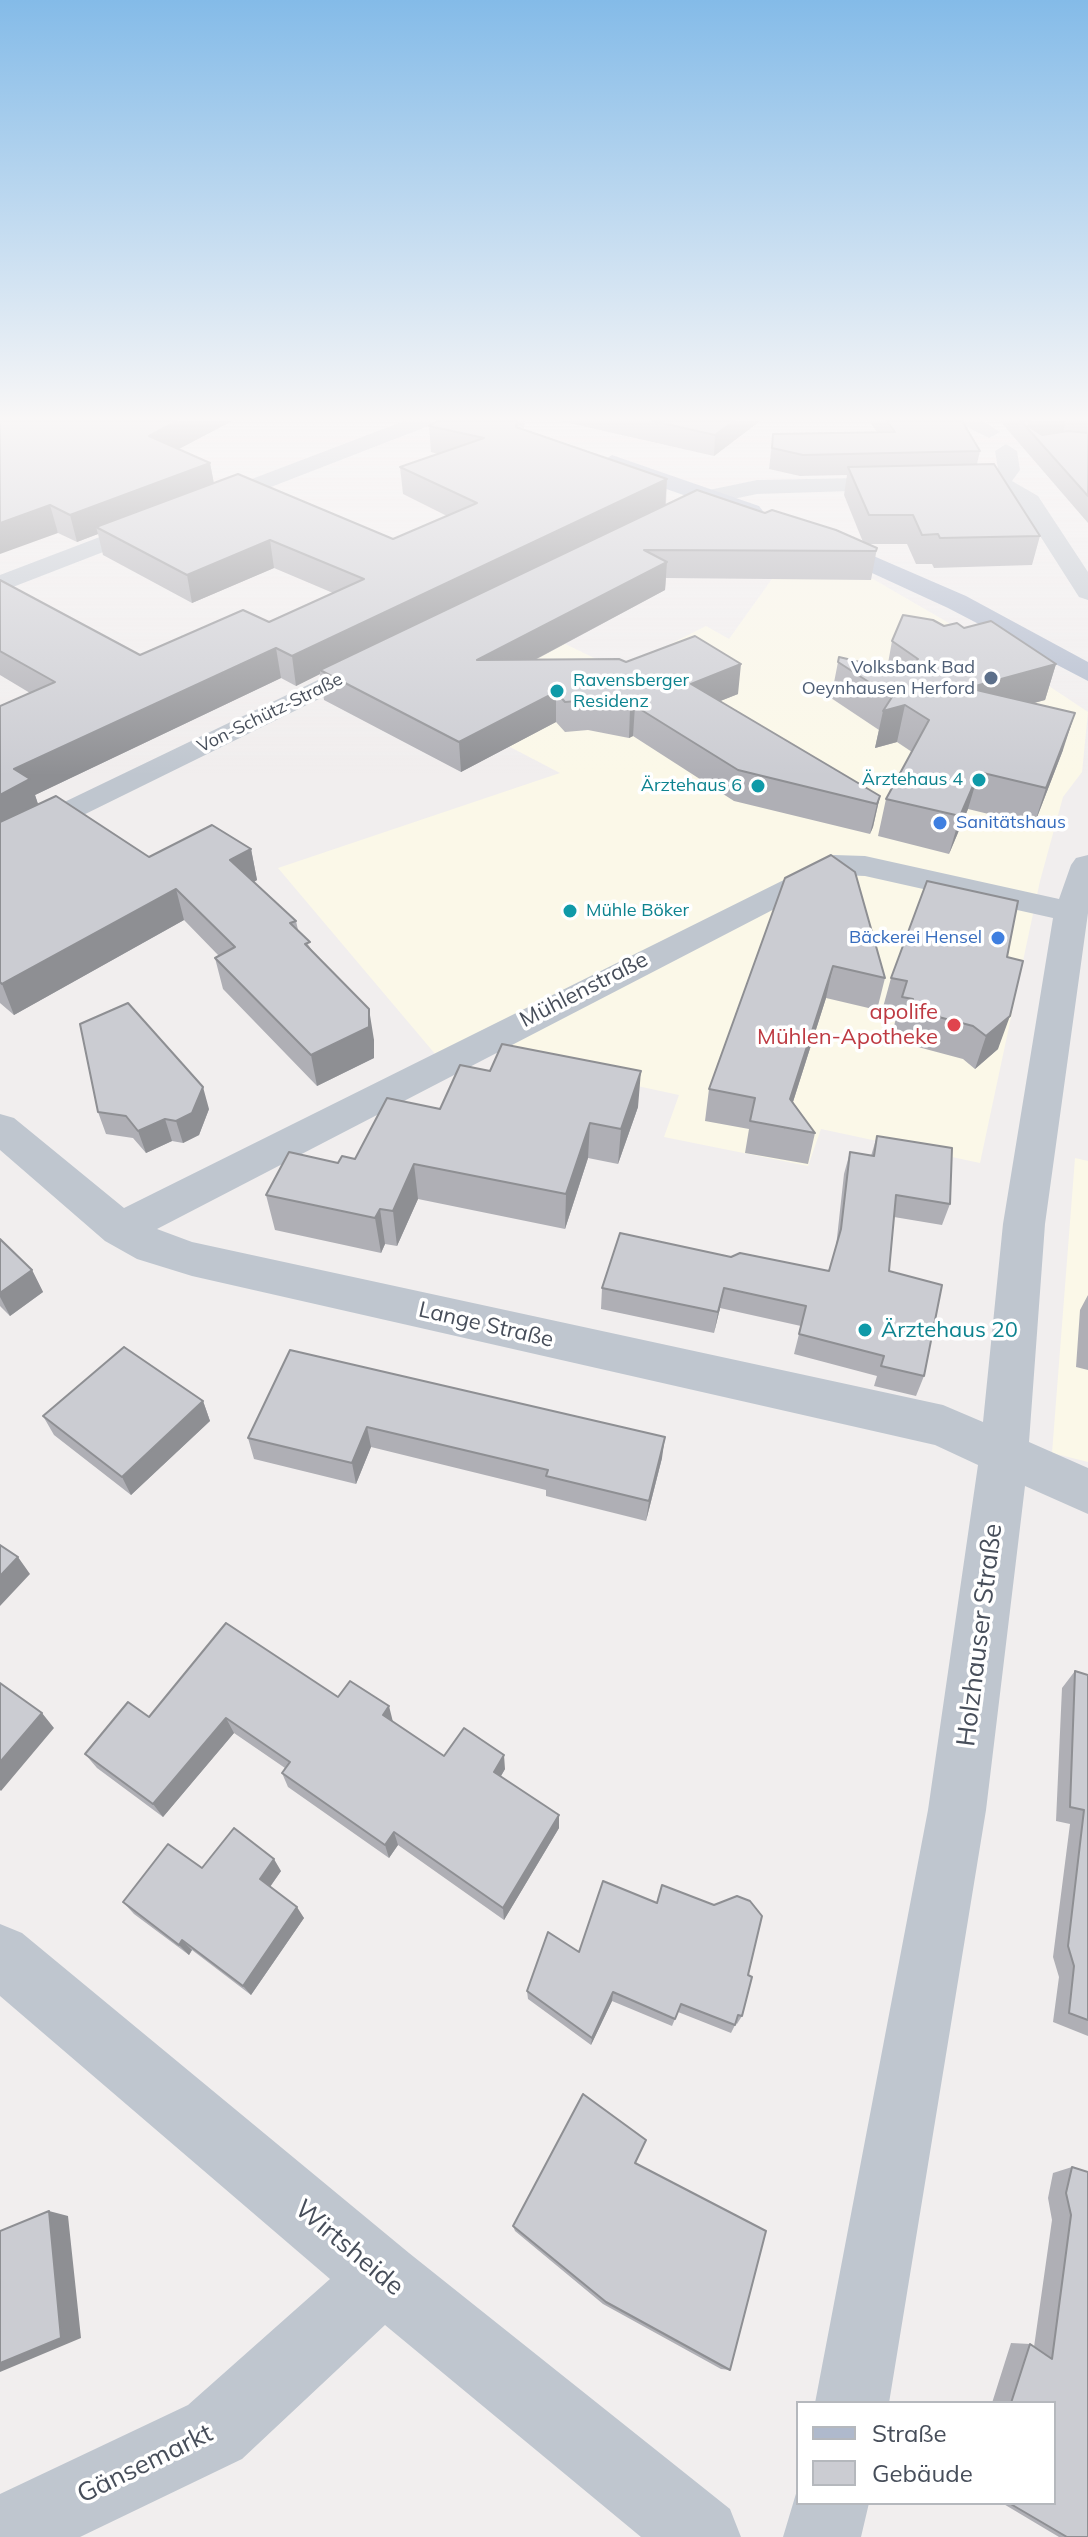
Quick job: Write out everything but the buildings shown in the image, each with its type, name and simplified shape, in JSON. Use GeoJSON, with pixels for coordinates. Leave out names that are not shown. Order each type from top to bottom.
{"type":"FeatureCollection","features":[{"type":"Feature","properties":{"kind":"main road"},"geometry":{"type":"LineString","coordinates":[[817,539],[957,602],[1088,673]]}},
{"type":"Feature","properties":{"kind":"street"},"geometry":{"type":"LineString","coordinates":[[0,584],[116,539]]}},
{"type":"Feature","properties":{"kind":"street"},"geometry":{"type":"LineString","coordinates":[[1054,539],[1088,592]]}},
{"type":"Feature","properties":{"kind":"street","name":"Von-Schütz-Straße"},"geometry":{"type":"LineString","coordinates":[[0,846],[400,649]]}},
{"type":"Feature","properties":{"kind":"street","name":"Mühlenstraße"},"geometry":{"type":"LineString","coordinates":[[120,1229],[834,865],[865,866],[1071,912]]}},
{"type":"Feature","properties":{"kind":"street","name":"Holzhauser Straße"},"geometry":{"type":"LineString","coordinates":[[852,2401],[957,1810],[1004,1455],[1024,1224],[1071,912],[1088,865]]}},
{"type":"Feature","properties":{"kind":"street","name":"Lange Straße"},"geometry":{"type":"LineString","coordinates":[[0,1128],[120,1229],[152,1247],[192,1259],[943,1426],[1088,1492]]}},
{"type":"Feature","properties":{"kind":"street","name":"Wirtsheide"},"geometry":{"type":"LineString","coordinates":[[0,1955],[384,2278],[702,2537]]}},
{"type":"Feature","properties":{"kind":"street","name":"Gänsemarkt"},"geometry":{"type":"LineString","coordinates":[[0,2535],[215,2432],[384,2278]]}},
{"type":"Feature","properties":{"kind":"street"},"geometry":{"type":"LineString","coordinates":[[822,2537],[830,2505]]}},
{"type":"Feature","properties":{"kind":"shaded area"},"geometry":{"type":"Polygon","coordinates":[[[772,579],[873,579],[990,647],[1088,712],[1082,772],[1063,797],[1040,881],[980,1163],[821,1129],[808,1166],[664,1137],[679,1095],[503,1057],[478,1034],[436,1055],[278,868],[560,773],[374,676],[501,613],[619,670],[706,626],[729,639],[772,579]]]}},
{"type":"Feature","properties":{"kind":"shaded area"},"geometry":{"type":"Polygon","coordinates":[[[1075,1158],[1088,1161],[1088,1462],[1052,1453],[1075,1158]]]}},
{"type":"Feature","properties":{"kind":"place","name":"Volksbank Bad Oeynhausen Herford"},"geometry":{"type":"Point","coordinates":[991,678]}},
{"type":"Feature","properties":{"kind":"place","name":"Ravensberger Residenz"},"geometry":{"type":"Point","coordinates":[557,691]}},
{"type":"Feature","properties":{"kind":"place","name":"Ärztehaus 4"},"geometry":{"type":"Point","coordinates":[979,780]}},
{"type":"Feature","properties":{"kind":"place","name":"Ärztehaus 6"},"geometry":{"type":"Point","coordinates":[758,786]}},
{"type":"Feature","properties":{"kind":"place","name":"Sanitätshaus"},"geometry":{"type":"Point","coordinates":[940,823]}},
{"type":"Feature","properties":{"kind":"place","name":"Mühle Böker"},"geometry":{"type":"Point","coordinates":[570,911]}},
{"type":"Feature","properties":{"kind":"place","name":"Bäckerei Hensel"},"geometry":{"type":"Point","coordinates":[998,938]}},
{"type":"Feature","properties":{"kind":"place","name":"apolife Mühlen-Apotheke"},"geometry":{"type":"Point","coordinates":[954,1025]}},
{"type":"Feature","properties":{"kind":"place","name":"Ärztehaus 20"},"geometry":{"type":"Point","coordinates":[865,1330]}}]}
